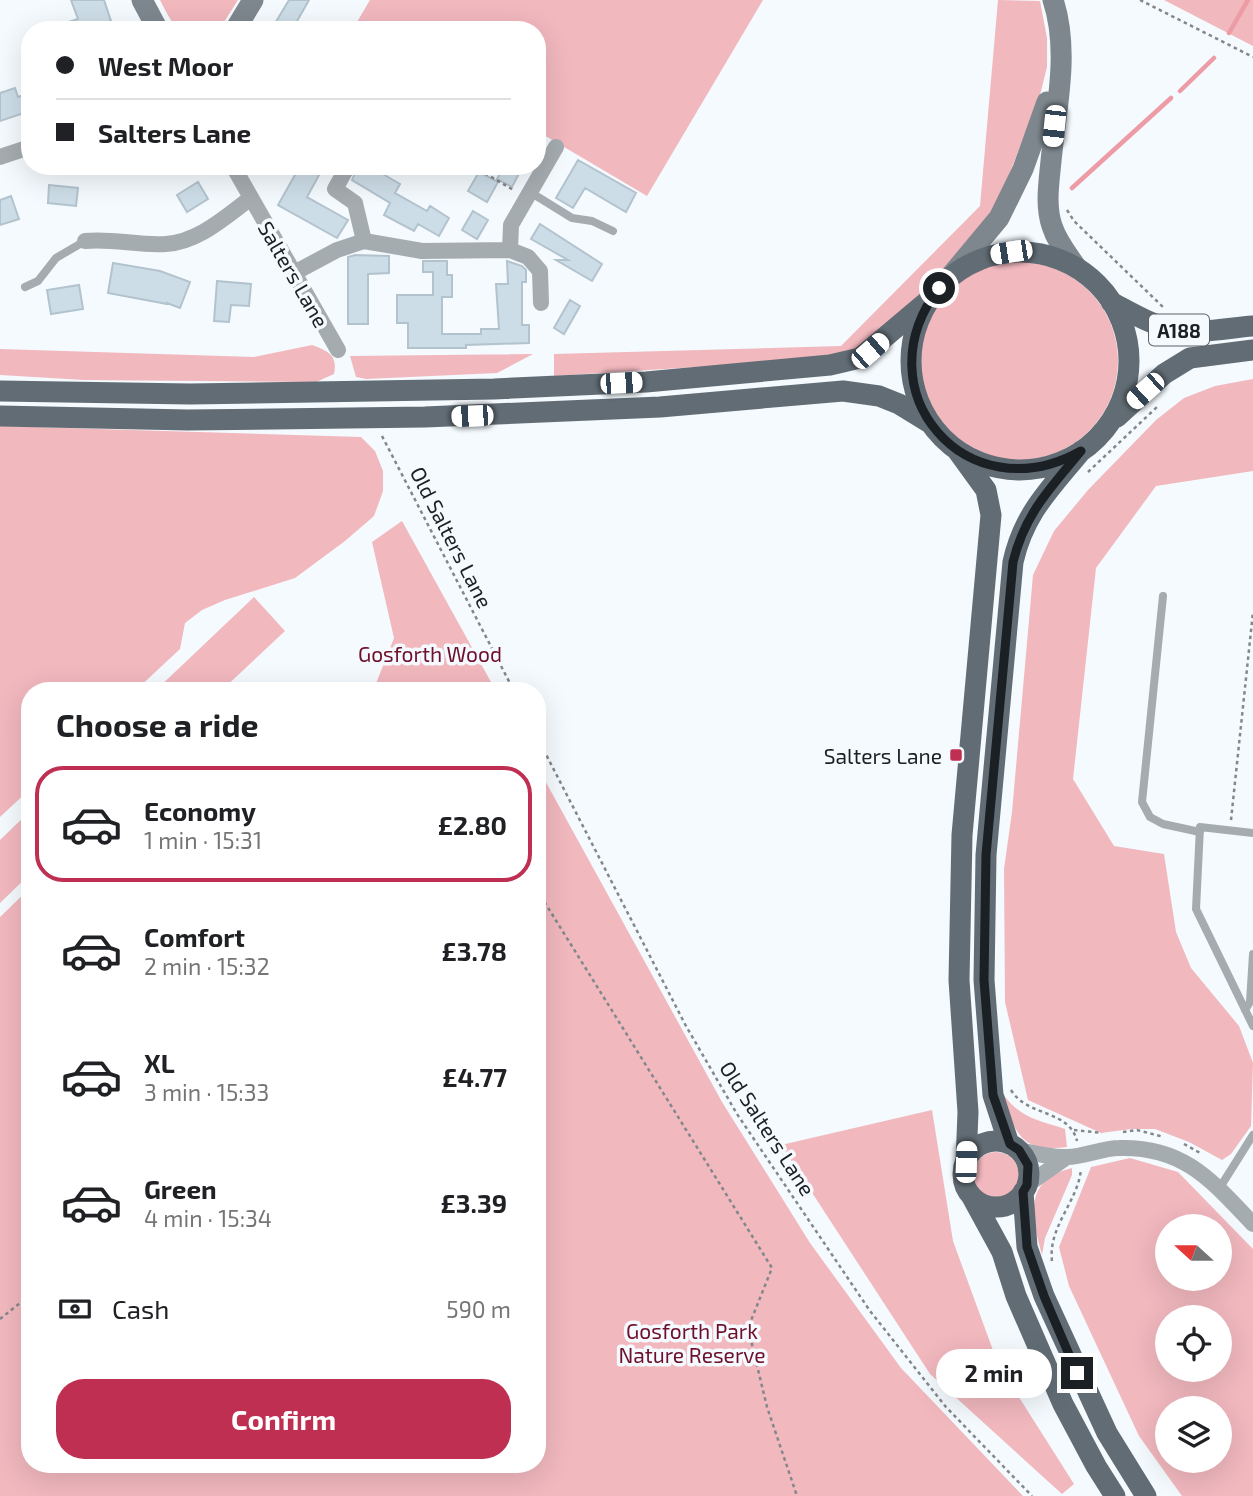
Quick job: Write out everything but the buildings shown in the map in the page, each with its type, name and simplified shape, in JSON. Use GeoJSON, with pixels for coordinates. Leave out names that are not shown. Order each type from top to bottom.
{"type":"FeatureCollection","features":[{"type":"Feature","properties":{"kind":"main road"},"geometry":{"type":"LineString","coordinates":[[142,0],[153,21]]}},
{"type":"Feature","properties":{"kind":"main road"},"geometry":{"type":"LineString","coordinates":[[240,21],[253,0]]}},
{"type":"Feature","properties":{"kind":"main road"},"geometry":{"type":"LineString","coordinates":[[1053,0],[1059,20],[1061,57],[1050,172],[1049,211],[1052,226],[1059,243],[1077,268],[1101,289],[1111,302],[1125,331],[1129,364],[1123,396],[1107,426],[1081,451],[1035,506],[1025,522],[1013,562],[986,855],[984,980],[993,1095],[1014,1147],[1028,1165],[1025,1189],[1027,1247],[1044,1296],[1107,1433],[1146,1496]]}},
{"type":"Feature","properties":{"kind":"main road"},"geometry":{"type":"LineString","coordinates":[[0,391],[203,394],[494,389],[646,382],[848,362],[870,351],[930,299],[989,233],[1008,201],[1040,127],[1061,57]]}},
{"type":"Feature","properties":{"kind":"main road"},"geometry":{"type":"LineString","coordinates":[[949,278],[978,260],[1011,252],[1045,255],[1077,268]]}},
{"type":"Feature","properties":{"kind":"main road"},"geometry":{"type":"LineString","coordinates":[[930,299],[921,315],[911,351],[914,389],[930,423]]}},
{"type":"Feature","properties":{"kind":"main road","name":"A188"},"geometry":{"type":"LineString","coordinates":[[1111,302],[1174,330],[1253,326]]}},
{"type":"Feature","properties":{"kind":"main road","name":"A188"},"geometry":{"type":"LineString","coordinates":[[1107,426],[1164,374],[1190,358],[1253,350]]}},
{"type":"Feature","properties":{"kind":"main road"},"geometry":{"type":"LineString","coordinates":[[0,416],[188,420],[439,417],[660,407],[843,391],[879,396],[899,404],[930,423],[979,477],[986,490],[991,515],[962,835],[959,980],[968,1112],[963,1176],[967,1189],[1002,1252],[1016,1296],[1063,1404],[1115,1496]]}},
{"type":"Feature","properties":{"kind":"main road"},"geometry":{"type":"LineString","coordinates":[[957,450],[991,466],[1028,470],[1046,467],[1081,451]]}},
{"type":"Feature","properties":{"kind":"main road"},"geometry":{"type":"LineString","coordinates":[[966,1162],[970,1153],[982,1144],[996,1141],[1014,1147]]}},
{"type":"Feature","properties":{"kind":"main road"},"geometry":{"type":"LineString","coordinates":[[972,1197],[981,1204],[1001,1207],[1011,1204],[1025,1189]]}},
{"type":"Feature","properties":{"kind":"street"},"geometry":{"type":"LineString","coordinates":[[546,164],[556,147]]}},
{"type":"Feature","properties":{"kind":"street"},"geometry":{"type":"LineString","coordinates":[[0,157],[21,150]]}},
{"type":"Feature","properties":{"kind":"street","name":"Salters Lane"},"geometry":{"type":"LineString","coordinates":[[239,175],[338,350]]}},
{"type":"Feature","properties":{"kind":"street"},"geometry":{"type":"LineString","coordinates":[[343,175],[335,189],[355,203],[364,241]]}},
{"type":"Feature","properties":{"kind":"street"},"geometry":{"type":"LineString","coordinates":[[510,250],[511,225],[540,175]]}},
{"type":"Feature","properties":{"kind":"street"},"geometry":{"type":"LineString","coordinates":[[85,241],[100,239],[166,244],[178,242],[204,232],[251,198]]}},
{"type":"Feature","properties":{"kind":"street"},"geometry":{"type":"LineString","coordinates":[[294,273],[337,250],[364,241],[422,251],[510,250],[528,257],[540,271],[541,303]]}},
{"type":"Feature","properties":{"kind":"street"},"geometry":{"type":"LineString","coordinates":[[1014,1147],[1067,1157],[1118,1147],[1159,1150],[1187,1163],[1219,1189],[1253,1224]]}},
{"type":"Feature","properties":{"kind":"street"},"geometry":{"type":"LineString","coordinates":[[1025,1189],[1067,1157]]}},
{"type":"Feature","properties":{"kind":"lane"},"geometry":{"type":"LineString","coordinates":[[528,195],[572,218],[593,221],[613,231]]}},
{"type":"Feature","properties":{"kind":"lane"},"geometry":{"type":"LineString","coordinates":[[25,287],[37,281],[56,258],[85,241]]}},
{"type":"Feature","properties":{"kind":"lane"},"geometry":{"type":"LineString","coordinates":[[1163,596],[1142,802],[1150,817],[1163,824],[1200,832]]}},
{"type":"Feature","properties":{"kind":"lane"},"geometry":{"type":"LineString","coordinates":[[1253,833],[1200,827],[1196,909],[1253,1026]]}},
{"type":"Feature","properties":{"kind":"lane"},"geometry":{"type":"LineString","coordinates":[[1245,1010],[1250,1003],[1253,954]]}},
{"type":"Feature","properties":{"kind":"lane"},"geometry":{"type":"LineString","coordinates":[[1219,1189],[1253,1135]]}},
{"type":"Feature","properties":{"kind":"path"},"geometry":{"type":"LineString","coordinates":[[1140,0],[1253,57]]}},
{"type":"Feature","properties":{"kind":"path"},"geometry":{"type":"LineString","coordinates":[[490,175],[528,195]]}},
{"type":"Feature","properties":{"kind":"path"},"geometry":{"type":"LineString","coordinates":[[1064,205],[1074,221],[1167,312]]}},
{"type":"Feature","properties":{"kind":"path"},"geometry":{"type":"LineString","coordinates":[[1081,479],[1165,399]]}},
{"type":"Feature","properties":{"kind":"path","name":"Old Salters Lane"},"geometry":{"type":"LineString","coordinates":[[381,434],[508,682]]}},
{"type":"Feature","properties":{"kind":"path"},"geometry":{"type":"LineString","coordinates":[[1230,830],[1253,612]]}},
{"type":"Feature","properties":{"kind":"path","name":"Old Salters Lane"},"geometry":{"type":"LineString","coordinates":[[546,754],[686,1026],[737,1114],[870,1311],[947,1407],[1032,1496]]}},
{"type":"Feature","properties":{"kind":"path"},"geometry":{"type":"LineString","coordinates":[[546,904],[772,1268],[748,1328],[767,1407],[797,1496]]}},
{"type":"Feature","properties":{"kind":"path"},"geometry":{"type":"LineString","coordinates":[[1009,1086],[1021,1103],[1062,1120],[1070,1126],[1077,1139]]}},
{"type":"Feature","properties":{"kind":"path"},"geometry":{"type":"LineString","coordinates":[[1052,1263],[1055,1230],[1077,1184],[1081,1168]]}},
{"type":"Feature","properties":{"kind":"path"},"geometry":{"type":"LineString","coordinates":[[0,1319],[21,1302]]}},
{"type":"Feature","properties":{"kind":"green space"},"geometry":{"type":"Polygon","coordinates":[[[160,0],[238,0],[225,21],[171,21],[160,0]]]}},
{"type":"Feature","properties":{"kind":"green space"},"geometry":{"type":"Polygon","coordinates":[[[370,0],[763,0],[647,196],[546,136],[546,21],[358,21],[370,0]]]}},
{"type":"Feature","properties":{"kind":"green space"},"geometry":{"type":"Polygon","coordinates":[[[998,0],[1040,1],[1047,38],[1047,67],[1040,95],[995,211],[979,234],[879,335],[840,358],[554,376],[554,354],[841,346],[980,206],[998,0]]]}},
{"type":"Feature","properties":{"kind":"green space"},"geometry":{"type":"Polygon","coordinates":[[[1164,0],[1253,0],[1253,46],[1164,0]]]}},
{"type":"Feature","properties":{"kind":"green space"},"geometry":{"type":"Polygon","coordinates":[[[1019,262],[1057,270],[1089,291],[1110,323],[1118,361],[1110,399],[1089,431],[1057,452],[1019,460],[981,452],[949,431],[928,399],[920,361],[928,323],[949,291],[981,270],[1019,262]]]}},
{"type":"Feature","properties":{"kind":"green space"},"geometry":{"type":"Polygon","coordinates":[[[312,345],[333,358],[335,368],[334,374],[316,382],[84,380],[0,375],[0,349],[254,357],[312,345]]]}},
{"type":"Feature","properties":{"kind":"green space"},"geometry":{"type":"Polygon","coordinates":[[[533,354],[497,373],[366,379],[356,377],[350,356],[533,354]]]}},
{"type":"Feature","properties":{"kind":"green space"},"geometry":{"type":"Polygon","coordinates":[[[1253,379],[1253,471],[1156,486],[1096,568],[1073,779],[1114,846],[1164,854],[1176,932],[1191,968],[1239,1026],[1253,1063],[1251,1126],[1231,1154],[1222,1160],[1189,1142],[1155,1129],[1101,1133],[1028,1100],[1005,1002],[1004,869],[1012,812],[1033,575],[1054,531],[1088,490],[1156,420],[1184,398],[1215,386],[1253,379]]]}},
{"type":"Feature","properties":{"kind":"green space"},"geometry":{"type":"Polygon","coordinates":[[[0,426],[361,437],[375,451],[383,471],[383,491],[374,516],[295,578],[202,610],[185,623],[180,649],[145,682],[21,682],[21,797],[0,817],[0,426]]]}},
{"type":"Feature","properties":{"kind":"green space","name":"Gosforth Wood"},"geometry":{"type":"Polygon","coordinates":[[[402,521],[491,682],[377,682],[394,638],[372,542],[402,521]]]}},
{"type":"Feature","properties":{"kind":"green space"},"geometry":{"type":"Polygon","coordinates":[[[254,597],[285,631],[231,682],[164,682],[254,597]]]}},
{"type":"Feature","properties":{"kind":"green space","name":"Gosforth Park Nature Reserve"},"geometry":{"type":"Polygon","coordinates":[[[546,782],[722,1102],[810,1243],[901,1368],[1023,1496],[0,1496],[0,917],[21,897],[21,1473],[546,1473],[546,782]]]}},
{"type":"Feature","properties":{"kind":"green space"},"geometry":{"type":"Polygon","coordinates":[[[21,820],[21,883],[0,903],[0,840],[21,820]]]}},
{"type":"Feature","properties":{"kind":"green space"},"geometry":{"type":"Polygon","coordinates":[[[1003,1094],[1023,1113],[1065,1129],[1067,1147],[1039,1147],[1029,1143],[1011,1120],[1003,1094]]]}},
{"type":"Feature","properties":{"kind":"green space"},"geometry":{"type":"Polygon","coordinates":[[[932,1110],[953,1241],[998,1364],[1074,1484],[1062,1494],[930,1374],[781,1145],[932,1110]]]}},
{"type":"Feature","properties":{"kind":"green space"},"geometry":{"type":"Polygon","coordinates":[[[996,1152],[1012,1159],[1019,1175],[1012,1191],[996,1198],[980,1191],[973,1175],[980,1159],[996,1152]]]}},
{"type":"Feature","properties":{"kind":"green space"},"geometry":{"type":"Polygon","coordinates":[[[1130,1158],[1178,1172],[1219,1214],[1155,1214],[1155,1292],[1232,1292],[1232,1227],[1253,1249],[1253,1496],[1182,1496],[1166,1473],[1232,1473],[1232,1396],[1155,1396],[1155,1458],[1139,1436],[1069,1286],[1059,1247],[1091,1167],[1130,1158]]]}},
{"type":"Feature","properties":{"kind":"green space"},"geometry":{"type":"Polygon","coordinates":[[[1072,1168],[1072,1175],[1045,1238],[1042,1255],[1035,1227],[1034,1202],[1045,1181],[1072,1168]]]}},
{"type":"Feature","properties":{"kind":"waterway"},"geometry":{"type":"LineString","coordinates":[[1229,33],[1248,0]]}},
{"type":"Feature","properties":{"kind":"waterway"},"geometry":{"type":"LineString","coordinates":[[1180,91],[1214,58]]}},
{"type":"Feature","properties":{"kind":"waterway"},"geometry":{"type":"LineString","coordinates":[[1072,188],[1171,98]]}},
{"type":"Feature","properties":{"kind":"place","name":"Salters Lane"},"geometry":{"type":"Point","coordinates":[956,755]}},
{"type":"Feature","properties":{"kind":"route"},"geometry":{"type":"LineString","coordinates":[[939,288],[921,315],[911,351],[914,389],[930,423],[938,433],[957,450],[974,460],[1009,469],[1046,467],[1081,451],[1025,522],[1013,562],[986,855],[984,980],[993,1095],[1010,1144],[1019,1150],[1028,1165],[1027,1185],[1023,1192],[1027,1247],[1044,1296],[1077,1373]]}}]}
